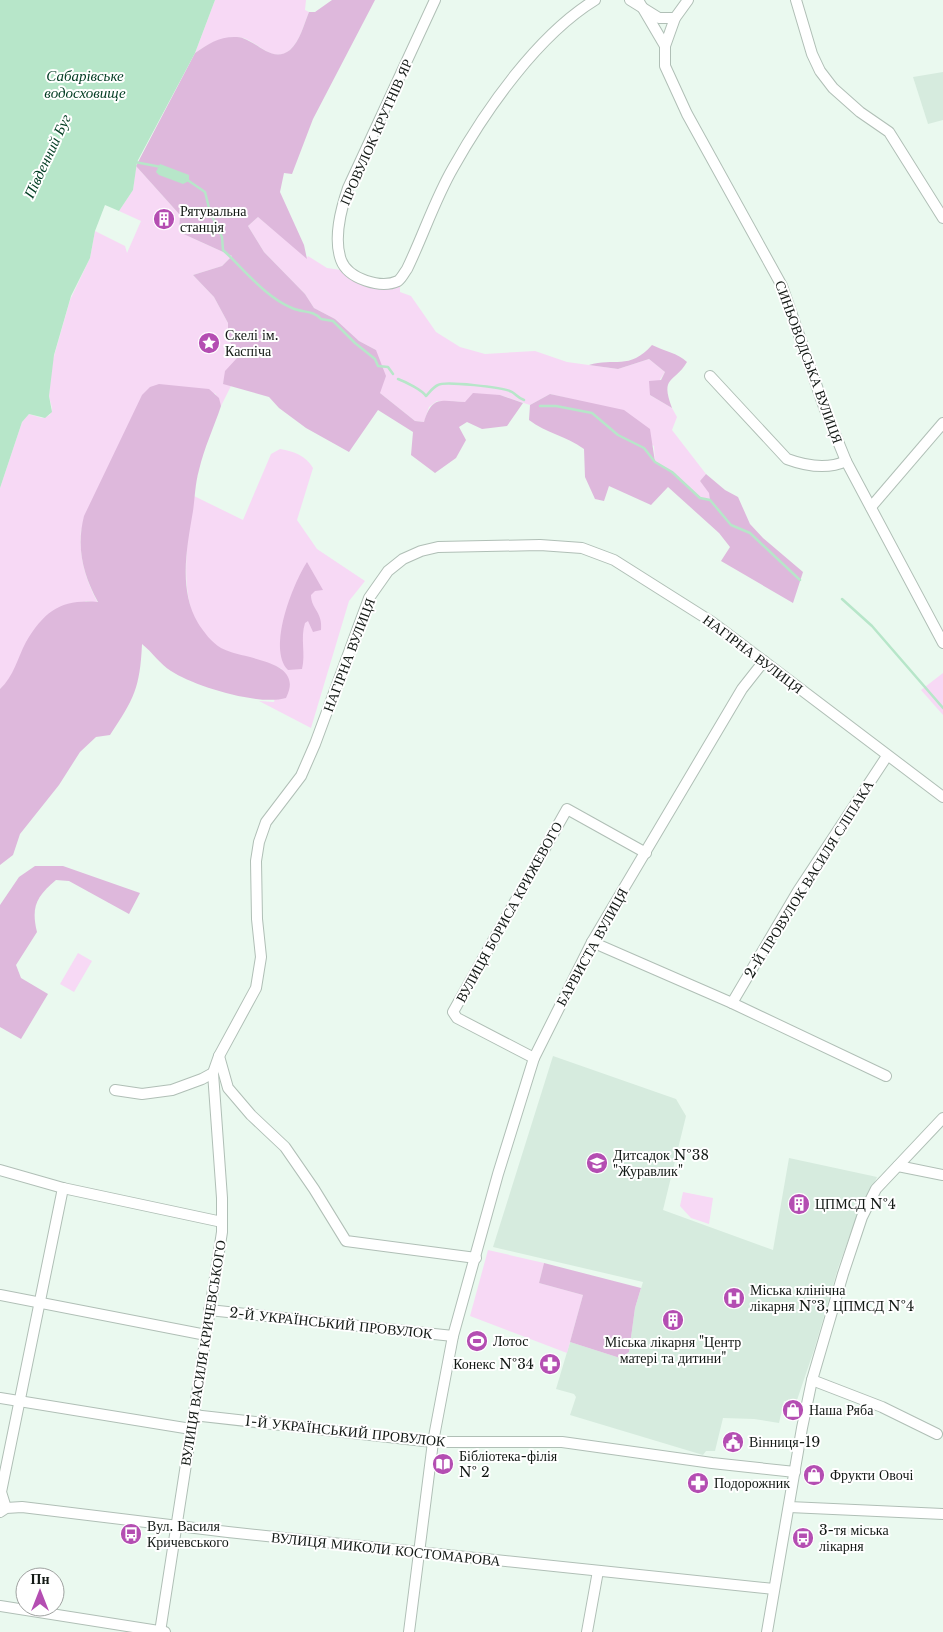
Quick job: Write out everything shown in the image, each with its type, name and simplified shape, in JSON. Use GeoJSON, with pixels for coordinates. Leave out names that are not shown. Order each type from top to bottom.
{"type":"FeatureCollection","features":[{"type":"Feature","properties":{"kind":"street","name":"ПРОВУЛОК КРУТНІВ ЯР"},"geometry":{"type":"LineString","coordinates":[[435,0],[348,188],[339,224],[341,262],[348,271],[374,282],[388,284],[400,280],[407,269],[452,169],[501,95],[553,32],[575,13],[595,0]]}},
{"type":"Feature","properties":{"kind":"street"},"geometry":{"type":"LineString","coordinates":[[630,0],[640,3],[659,18],[675,18]]}},
{"type":"Feature","properties":{"kind":"street","name":"СИНЬОВОДСЬКА ВУЛИЦЯ"},"geometry":{"type":"LineString","coordinates":[[688,0],[675,18],[664,46],[665,66],[687,114],[782,286],[824,407],[846,461],[943,643]]}},
{"type":"Feature","properties":{"kind":"street"},"geometry":{"type":"LineString","coordinates":[[796,0],[812,54],[820,71],[833,88],[860,112],[889,132],[943,218]]}},
{"type":"Feature","properties":{"kind":"street"},"geometry":{"type":"LineString","coordinates":[[640,3],[664,46]]}},
{"type":"Feature","properties":{"kind":"street"},"geometry":{"type":"LineString","coordinates":[[710,376],[787,459],[805,466],[835,466],[846,461]]}},
{"type":"Feature","properties":{"kind":"street"},"geometry":{"type":"LineString","coordinates":[[871,507],[943,423]]}},
{"type":"Feature","properties":{"kind":"street","name":"НАГІРНА ВУЛИЦЯ"},"geometry":{"type":"LineString","coordinates":[[213,1073],[219,1056],[256,988],[261,958],[257,919],[256,861],[259,842],[266,822],[301,776],[315,744],[369,598],[388,572],[403,559],[421,551],[438,547],[508,545],[582,548],[614,560],[712,622],[943,797]]}},
{"type":"Feature","properties":{"kind":"street","name":"БАРВИСТА ВУЛИЦЯ"},"geometry":{"type":"LineString","coordinates":[[409,1632],[421,1553],[434,1442],[453,1336],[498,1174],[534,1058],[592,942],[742,689],[764,661]]}},
{"type":"Feature","properties":{"kind":"street","name":"2-Й ПРОВУЛОК ВАСИЛЯ СЛІПАКА"},"geometry":{"type":"LineString","coordinates":[[732,1003],[798,890],[887,756]]}},
{"type":"Feature","properties":{"kind":"street","name":"ВУЛИЦЯ БОРИСА КРИЖЕВОГО"},"geometry":{"type":"LineString","coordinates":[[534,1058],[457,1018],[453,1012],[567,808],[646,853]]}},
{"type":"Feature","properties":{"kind":"street"},"geometry":{"type":"LineString","coordinates":[[592,942],[732,1003],[886,1076]]}},
{"type":"Feature","properties":{"kind":"street"},"geometry":{"type":"LineString","coordinates":[[219,1056],[228,1088],[251,1115],[285,1147],[346,1241],[476,1258]]}},
{"type":"Feature","properties":{"kind":"street"},"geometry":{"type":"LineString","coordinates":[[115,1090],[142,1094],[172,1090],[213,1073]]}},
{"type":"Feature","properties":{"kind":"street","name":"ВУЛИЦЯ ВАСИЛЯ КРИЧЕВСЬКОГО"},"geometry":{"type":"LineString","coordinates":[[160,1632],[222,1222],[213,1073]]}},
{"type":"Feature","properties":{"kind":"street"},"geometry":{"type":"LineString","coordinates":[[767,1632],[812,1380],[842,1274],[862,1217],[876,1189],[943,1118]]}},
{"type":"Feature","properties":{"kind":"street"},"geometry":{"type":"LineString","coordinates":[[898,1166],[943,1175]]}},
{"type":"Feature","properties":{"kind":"street"},"geometry":{"type":"LineString","coordinates":[[0,1170],[63,1188],[222,1222]]}},
{"type":"Feature","properties":{"kind":"street"},"geometry":{"type":"LineString","coordinates":[[3,1510],[1,1492],[63,1188]]}},
{"type":"Feature","properties":{"kind":"street"},"geometry":{"type":"LineString","coordinates":[[0,1295],[206,1335]]}},
{"type":"Feature","properties":{"kind":"street","name":"2-Й УКРАЇНСЬКИЙ ПРОВУЛОК"},"geometry":{"type":"LineString","coordinates":[[210,1310],[453,1336]]}},
{"type":"Feature","properties":{"kind":"street"},"geometry":{"type":"LineString","coordinates":[[812,1380],[882,1407],[937,1434]]}},
{"type":"Feature","properties":{"kind":"street"},"geometry":{"type":"LineString","coordinates":[[0,1398],[191,1429]]}},
{"type":"Feature","properties":{"kind":"street","name":"1-Й УКРАЇНСЬКИЙ ПРОВУЛОК"},"geometry":{"type":"LineString","coordinates":[[193,1414],[434,1442],[562,1442],[712,1463],[795,1472]]}},
{"type":"Feature","properties":{"kind":"street","name":"ВУЛИЦЯ МИКОЛИ КОСТОМАРОВА"},"geometry":{"type":"LineString","coordinates":[[3,1510],[22,1507],[421,1553],[774,1589]]}},
{"type":"Feature","properties":{"kind":"street"},"geometry":{"type":"LineString","coordinates":[[789,1507],[943,1514]]}},
{"type":"Feature","properties":{"kind":"street"},"geometry":{"type":"LineString","coordinates":[[587,1632],[598,1571]]}},
{"type":"Feature","properties":{"kind":"street"},"geometry":{"type":"LineString","coordinates":[[0,1606],[165,1632]]}},
{"type":"Feature","properties":{"kind":"shaded area"},"geometry":{"type":"Polygon","coordinates":[[[215,0],[306,0],[305,10],[309,12],[296,42],[290,50],[283,54],[276,55],[270,53],[251,41],[237,37],[215,42],[195,53],[215,0]]]}},
{"type":"Feature","properties":{"kind":"shaded area"},"geometry":{"type":"Polygon","coordinates":[[[332,0],[375,0],[313,119],[292,174],[284,173],[280,192],[304,245],[307,259],[258,217],[248,226],[264,252],[305,294],[314,308],[335,319],[359,341],[376,350],[386,376],[380,393],[415,421],[424,422],[430,407],[434,404],[444,401],[465,402],[473,393],[500,395],[523,403],[507,426],[482,429],[467,422],[459,427],[466,440],[456,458],[435,473],[411,455],[413,432],[378,410],[349,452],[306,428],[279,408],[269,397],[223,384],[225,371],[237,358],[228,337],[228,323],[214,297],[193,275],[222,266],[232,256],[179,232],[180,215],[136,166],[195,53],[220,39],[237,37],[244,38],[270,53],[283,54],[290,50],[296,42],[309,12],[315,12],[332,0]]]}},
{"type":"Feature","properties":{"kind":"shaded area"},"geometry":{"type":"Polygon","coordinates":[[[943,72],[943,120],[928,124],[913,77],[943,72]]]}},
{"type":"Feature","properties":{"kind":"shaded area"},"geometry":{"type":"Polygon","coordinates":[[[136,166],[180,215],[179,232],[232,256],[222,266],[193,275],[214,297],[228,323],[228,337],[237,358],[223,383],[231,386],[221,406],[215,393],[81,530],[84,568],[98,603],[86,601],[27,642],[10,680],[0,689],[0,488],[22,422],[29,414],[42,418],[50,415],[52,408],[49,396],[52,363],[70,300],[90,258],[95,231],[125,246],[127,253],[141,221],[119,211],[133,190],[136,166]]]}},
{"type":"Feature","properties":{"kind":"shaded area"},"geometry":{"type":"Polygon","coordinates":[[[258,217],[307,258],[308,256],[327,268],[348,271],[360,278],[400,280],[400,292],[411,296],[436,332],[460,347],[485,354],[535,351],[567,362],[618,369],[649,359],[665,372],[650,395],[672,408],[677,417],[672,430],[706,474],[700,481],[710,493],[710,500],[700,498],[672,472],[655,462],[654,446],[580,401],[550,394],[530,405],[500,395],[465,402],[437,401],[429,407],[424,422],[415,421],[380,393],[376,350],[359,341],[335,319],[314,308],[305,294],[264,252],[248,226],[258,217]]]}},
{"type":"Feature","properties":{"kind":"shaded area"},"geometry":{"type":"Polygon","coordinates":[[[652,345],[675,354],[687,362],[668,385],[667,390],[672,408],[650,395],[649,381],[661,380],[665,372],[649,359],[618,369],[589,365],[629,361],[644,353],[652,345]]]}},
{"type":"Feature","properties":{"kind":"shaded area"},"geometry":{"type":"Polygon","coordinates":[[[159,384],[209,389],[219,398],[221,406],[198,475],[188,539],[186,582],[192,610],[202,630],[221,648],[280,668],[287,675],[290,685],[286,698],[274,700],[243,697],[195,683],[171,671],[142,644],[140,672],[137,683],[130,702],[118,723],[110,735],[96,737],[80,752],[59,785],[20,834],[13,855],[0,865],[0,689],[12,673],[33,631],[48,614],[74,602],[98,602],[88,581],[82,560],[81,539],[84,516],[142,395],[150,387],[159,384]]]}},
{"type":"Feature","properties":{"kind":"shaded area"},"geometry":{"type":"Polygon","coordinates":[[[550,394],[624,410],[650,429],[655,462],[672,472],[700,498],[710,500],[709,493],[700,481],[706,474],[725,490],[738,497],[750,524],[763,538],[803,572],[793,603],[721,561],[730,547],[719,533],[668,487],[651,505],[609,486],[604,501],[595,499],[585,477],[584,449],[529,420],[530,405],[550,394]]]}},
{"type":"Feature","properties":{"kind":"shaded area"},"geometry":{"type":"Polygon","coordinates":[[[280,449],[299,455],[307,460],[313,468],[297,520],[317,549],[365,581],[349,601],[311,728],[259,701],[274,702],[282,669],[220,648],[205,636],[195,619],[189,600],[186,578],[188,535],[194,496],[243,520],[271,454],[280,449]]]}},
{"type":"Feature","properties":{"kind":"shaded area"},"geometry":{"type":"Polygon","coordinates":[[[307,562],[323,590],[315,591],[311,595],[319,615],[321,630],[313,632],[308,621],[305,623],[302,669],[288,670],[282,660],[280,647],[281,632],[289,600],[307,562]]]}},
{"type":"Feature","properties":{"kind":"shaded area"},"geometry":{"type":"Polygon","coordinates":[[[943,673],[943,715],[921,690],[943,673]]]}},
{"type":"Feature","properties":{"kind":"shaded area"},"geometry":{"type":"Polygon","coordinates":[[[35,866],[63,866],[140,893],[129,914],[69,881],[56,880],[44,892],[35,909],[37,932],[16,965],[21,978],[48,994],[21,1039],[0,1027],[0,905],[19,877],[35,866]]]}},
{"type":"Feature","properties":{"kind":"shaded area"},"geometry":{"type":"Polygon","coordinates":[[[78,953],[92,961],[74,992],[60,984],[78,953]]]}},
{"type":"Feature","properties":{"kind":"shaded area","name":"Міська клінічна лікарня №3, ЦПМСД №4"},"geometry":{"type":"Polygon","coordinates":[[[553,1056],[676,1099],[686,1116],[663,1210],[773,1250],[789,1158],[877,1177],[850,1235],[838,1268],[796,1403],[784,1401],[779,1423],[754,1419],[723,1418],[715,1451],[706,1451],[703,1455],[570,1415],[576,1397],[574,1394],[556,1389],[570,1342],[620,1358],[629,1352],[635,1308],[643,1282],[493,1247],[553,1056]]]}},
{"type":"Feature","properties":{"kind":"shaded area"},"geometry":{"type":"Polygon","coordinates":[[[683,1192],[713,1198],[709,1224],[691,1218],[680,1206],[683,1192]]]}},
{"type":"Feature","properties":{"kind":"shaded area"},"geometry":{"type":"Polygon","coordinates":[[[488,1250],[544,1263],[539,1283],[583,1295],[567,1353],[470,1316],[488,1250]]]}},
{"type":"Feature","properties":{"kind":"shaded area"},"geometry":{"type":"Polygon","coordinates":[[[544,1263],[641,1288],[635,1308],[629,1352],[620,1358],[570,1342],[583,1295],[539,1283],[544,1263]]]}},
{"type":"Feature","properties":{"kind":"water","name":"Сабарівське водосховище"},"geometry":{"type":"Polygon","coordinates":[[[0,0],[215,0],[195,53],[137,162],[133,190],[119,211],[105,205],[95,231],[90,258],[71,296],[54,355],[49,396],[52,412],[45,418],[29,414],[22,422],[0,488],[0,0]]]}},
{"type":"Feature","properties":{"kind":"water"},"geometry":{"type":"Polygon","coordinates":[[[160,164],[189,175],[189,181],[183,184],[159,175],[156,172],[160,164]]]}},
{"type":"Feature","properties":{"kind":"waterway"},"geometry":{"type":"LineString","coordinates":[[135,162],[161,167]]}},
{"type":"Feature","properties":{"kind":"waterway"},"geometry":{"type":"LineString","coordinates":[[186,179],[205,192],[210,212],[222,237],[223,250],[255,282],[282,303],[296,310],[315,314],[321,319],[333,321],[355,343],[375,359],[378,366],[388,367],[393,374]]}},
{"type":"Feature","properties":{"kind":"waterway"},"geometry":{"type":"LineString","coordinates":[[398,379],[426,396],[438,385],[462,384],[507,390],[524,400]]}},
{"type":"Feature","properties":{"kind":"waterway"},"geometry":{"type":"LineString","coordinates":[[540,406],[556,406],[592,413],[618,435],[644,448],[655,462],[672,472],[700,498],[710,500],[731,525],[750,533],[800,580]]}},
{"type":"Feature","properties":{"kind":"waterway"},"geometry":{"type":"LineString","coordinates":[[842,599],[872,626],[943,708]]}},
{"type":"Feature","properties":{"kind":"place","name":"Рятувальна станція"},"geometry":{"type":"Point","coordinates":[164,219]}},
{"type":"Feature","properties":{"kind":"place","name":"Скелі ім. Каспіча"},"geometry":{"type":"Point","coordinates":[209,343]}},
{"type":"Feature","properties":{"kind":"place","name":"Дитсадок №38 \"Журавлик\""},"geometry":{"type":"Point","coordinates":[597,1163]}},
{"type":"Feature","properties":{"kind":"place","name":"ЦПМСД №4"},"geometry":{"type":"Point","coordinates":[799,1204]}},
{"type":"Feature","properties":{"kind":"place","name":"Міська клінічна лікарня №3, ЦПМСД №4"},"geometry":{"type":"Point","coordinates":[734,1298]}},
{"type":"Feature","properties":{"kind":"place","name":"Міська лікарня \"Центр матері та дитини\""},"geometry":{"type":"Point","coordinates":[673,1320]}},
{"type":"Feature","properties":{"kind":"place","name":"Лотос"},"geometry":{"type":"Point","coordinates":[477,1341]}},
{"type":"Feature","properties":{"kind":"place","name":"Конекс №34"},"geometry":{"type":"Point","coordinates":[550,1364]}},
{"type":"Feature","properties":{"kind":"place","name":"Наша Ряба"},"geometry":{"type":"Point","coordinates":[793,1410]}},
{"type":"Feature","properties":{"kind":"place","name":"Вінниця-19"},"geometry":{"type":"Point","coordinates":[733,1442]}},
{"type":"Feature","properties":{"kind":"place","name":"Бібліотека-філія № 2"},"geometry":{"type":"Point","coordinates":[443,1464]}},
{"type":"Feature","properties":{"kind":"place","name":"Фрукти Овочі"},"geometry":{"type":"Point","coordinates":[814,1475]}},
{"type":"Feature","properties":{"kind":"place","name":"Подорожник"},"geometry":{"type":"Point","coordinates":[698,1483]}},
{"type":"Feature","properties":{"kind":"place","name":"Вул. Василя Кричевського"},"geometry":{"type":"Point","coordinates":[131,1534]}},
{"type":"Feature","properties":{"kind":"place","name":"3-тя міська лікарня"},"geometry":{"type":"Point","coordinates":[803,1538]}},
{"type":"Feature","properties":{"kind":"water label","name":"Південний Буг"},"geometry":{"type":"Point","coordinates":[47,156]}}]}
